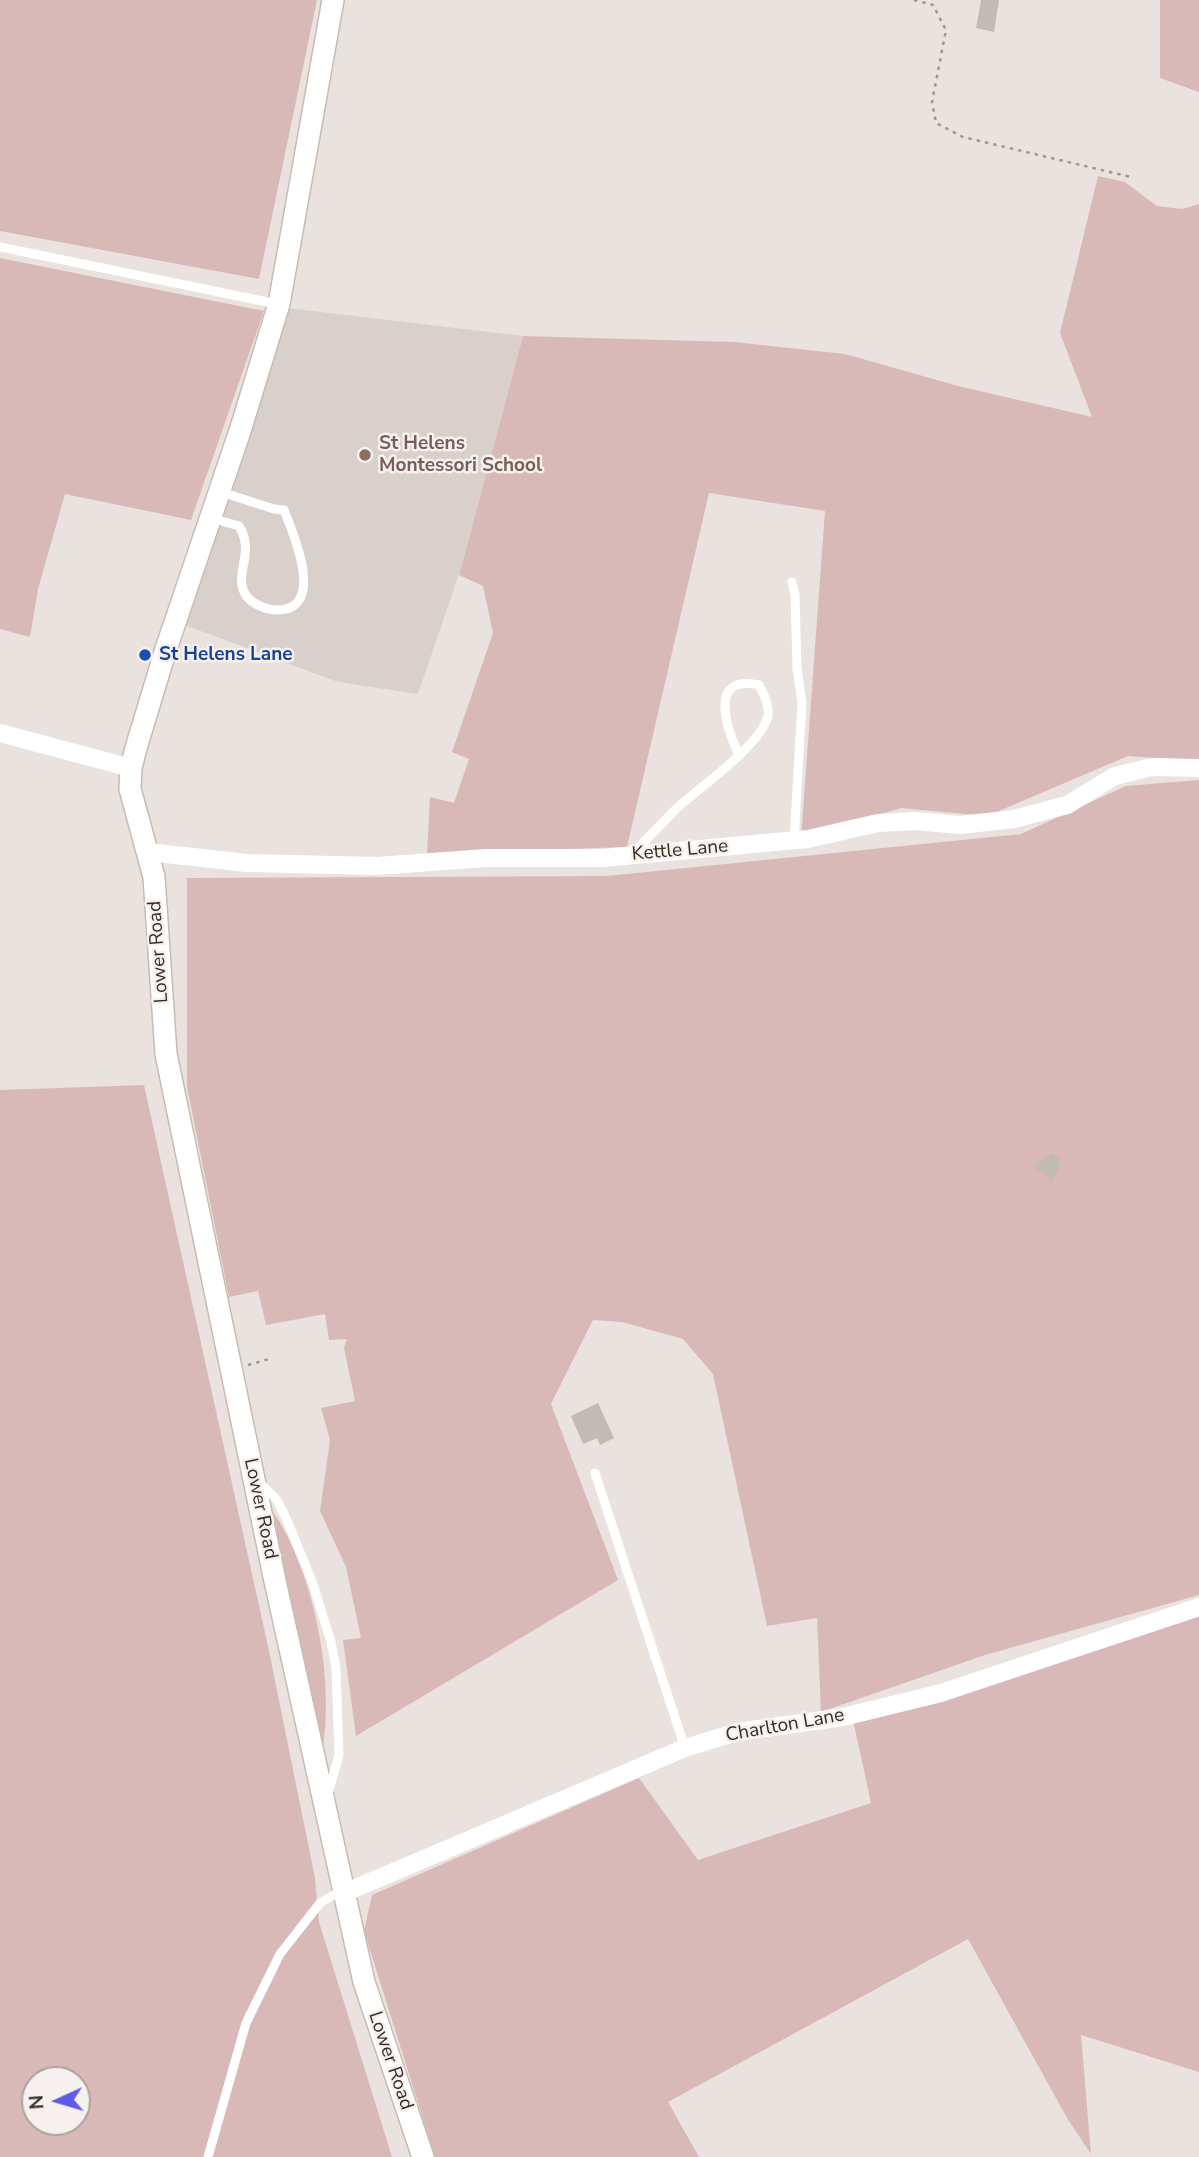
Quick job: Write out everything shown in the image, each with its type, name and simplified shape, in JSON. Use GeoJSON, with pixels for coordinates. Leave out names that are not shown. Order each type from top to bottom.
{"type":"FeatureCollection","features":[{"type":"Feature","properties":{"kind":"main road"},"geometry":{"type":"LineString","coordinates":[[131,768],[166,649],[279,304],[333,0]]}},
{"type":"Feature","properties":{"kind":"main road","name":"Lower Road"},"geometry":{"type":"LineString","coordinates":[[131,768],[130,789],[154,877],[166,1054],[254,1477],[364,1982],[423,2157]]}},
{"type":"Feature","properties":{"kind":"street"},"geometry":{"type":"LineString","coordinates":[[0,733],[131,768]]}},
{"type":"Feature","properties":{"kind":"street","name":"Kettle Lane"},"geometry":{"type":"LineString","coordinates":[[148,852],[247,863],[377,866],[486,858],[630,856],[794,841],[878,823],[916,821],[960,825],[1014,819],[1067,805],[1115,776],[1152,767],[1199,768]]}},
{"type":"Feature","properties":{"kind":"street","name":"Charlton Lane"},"geometry":{"type":"LineString","coordinates":[[344,1891],[684,1748],[737,1732],[843,1717],[941,1693],[1199,1607]]}},
{"type":"Feature","properties":{"kind":"lane"},"geometry":{"type":"LineString","coordinates":[[0,247],[279,304]]}},
{"type":"Feature","properties":{"kind":"lane"},"geometry":{"type":"LineString","coordinates":[[210,518],[239,526],[244,534],[247,551],[242,584],[250,600],[274,610],[286,609],[295,604],[300,597],[304,579],[302,558],[284,510],[219,491]]}},
{"type":"Feature","properties":{"kind":"lane"},"geometry":{"type":"LineString","coordinates":[[792,582],[796,595],[797,668],[802,703],[794,841]]}},
{"type":"Feature","properties":{"kind":"lane"},"geometry":{"type":"LineString","coordinates":[[630,856],[677,809],[739,755],[762,730],[768,715],[765,696],[759,685],[747,682],[733,687],[726,696],[724,710],[739,755]]}},
{"type":"Feature","properties":{"kind":"lane"},"geometry":{"type":"LineString","coordinates":[[595,1473],[684,1748]]}},
{"type":"Feature","properties":{"kind":"lane"},"geometry":{"type":"LineString","coordinates":[[254,1477],[277,1500],[286,1518],[312,1581],[331,1642],[336,1668],[339,1755],[325,1806]]}},
{"type":"Feature","properties":{"kind":"lane"},"geometry":{"type":"LineString","coordinates":[[208,2157],[246,2023],[280,1954],[320,1903],[344,1891]]}},
{"type":"Feature","properties":{"kind":"path"},"geometry":{"type":"LineString","coordinates":[[914,0],[933,5],[946,30],[932,102],[936,123],[963,137],[1131,177]]}},
{"type":"Feature","properties":{"kind":"shaded area"},"geometry":{"type":"Polygon","coordinates":[[[0,0],[317,0],[259,279],[0,231],[0,0]]]}},
{"type":"Feature","properties":{"kind":"shaded area"},"geometry":{"type":"Polygon","coordinates":[[[1160,0],[1199,0],[1199,92],[1160,78],[1160,0]]]}},
{"type":"Feature","properties":{"kind":"shaded area"},"geometry":{"type":"Polygon","coordinates":[[[1098,176],[1125,182],[1157,206],[1182,209],[1199,204],[1199,761],[1128,756],[987,816],[901,808],[801,838],[825,511],[709,493],[627,847],[427,854],[430,797],[454,803],[469,759],[452,752],[493,633],[483,586],[459,575],[523,336],[734,342],[845,354],[958,386],[1092,417],[1060,333],[1098,176]]]}},
{"type":"Feature","properties":{"kind":"shaded area"},"geometry":{"type":"Polygon","coordinates":[[[0,258],[264,311],[191,520],[65,494],[38,589],[30,637],[0,629],[0,258]]]}},
{"type":"Feature","properties":{"kind":"shaded area","name":"St Helens Montessori School"},"geometry":{"type":"Polygon","coordinates":[[[287,308],[523,336],[459,574],[418,694],[338,682],[182,624],[287,308]]]}},
{"type":"Feature","properties":{"kind":"shaded area"},"geometry":{"type":"Polygon","coordinates":[[[1199,780],[1199,1595],[985,1655],[821,1712],[817,1618],[767,1626],[713,1374],[683,1339],[622,1322],[593,1320],[551,1404],[618,1580],[356,1736],[343,1640],[361,1638],[346,1567],[320,1511],[330,1440],[321,1408],[355,1401],[344,1348],[347,1339],[329,1340],[325,1314],[266,1325],[258,1291],[229,1297],[187,1087],[187,878],[607,876],[1021,834],[1126,786],[1199,780]]]}},
{"type":"Feature","properties":{"kind":"shaded area"},"geometry":{"type":"Polygon","coordinates":[[[144,1085],[269,1651],[315,1878],[319,1922],[392,2157],[0,2157],[0,1090],[144,1085]]]}},
{"type":"Feature","properties":{"kind":"shaded area"},"geometry":{"type":"Polygon","coordinates":[[[269,1506],[285,1531],[298,1561],[318,1627],[326,1696],[321,1758],[269,1506]]]}},
{"type":"Feature","properties":{"kind":"shaded area"},"geometry":{"type":"Polygon","coordinates":[[[1199,1615],[1199,2072],[1081,2035],[1091,2154],[1067,2118],[968,1939],[668,2102],[699,2157],[435,2157],[364,1931],[372,1895],[639,1778],[698,1860],[871,1803],[853,1720],[1199,1615]]]}},
{"type":"Feature","properties":{"kind":"building"},"geometry":{"type":"Polygon","coordinates":[[[981,0],[999,0],[994,32],[976,28],[981,0]]]}},
{"type":"Feature","properties":{"kind":"building"},"geometry":{"type":"Polygon","coordinates":[[[1053,1153],[1059,1159],[1059,1169],[1052,1181],[1033,1166],[1053,1153]]]}},
{"type":"Feature","properties":{"kind":"building"},"geometry":{"type":"Polygon","coordinates":[[[598,1403],[614,1438],[600,1445],[597,1438],[583,1444],[571,1416],[598,1403]]]}},
{"type":"Feature","properties":{"kind":"place","name":"St Helens Montessori School"},"geometry":{"type":"Point","coordinates":[365,455]}},
{"type":"Feature","properties":{"kind":"place","name":"St Helens Lane"},"geometry":{"type":"Point","coordinates":[145,655]}}]}
